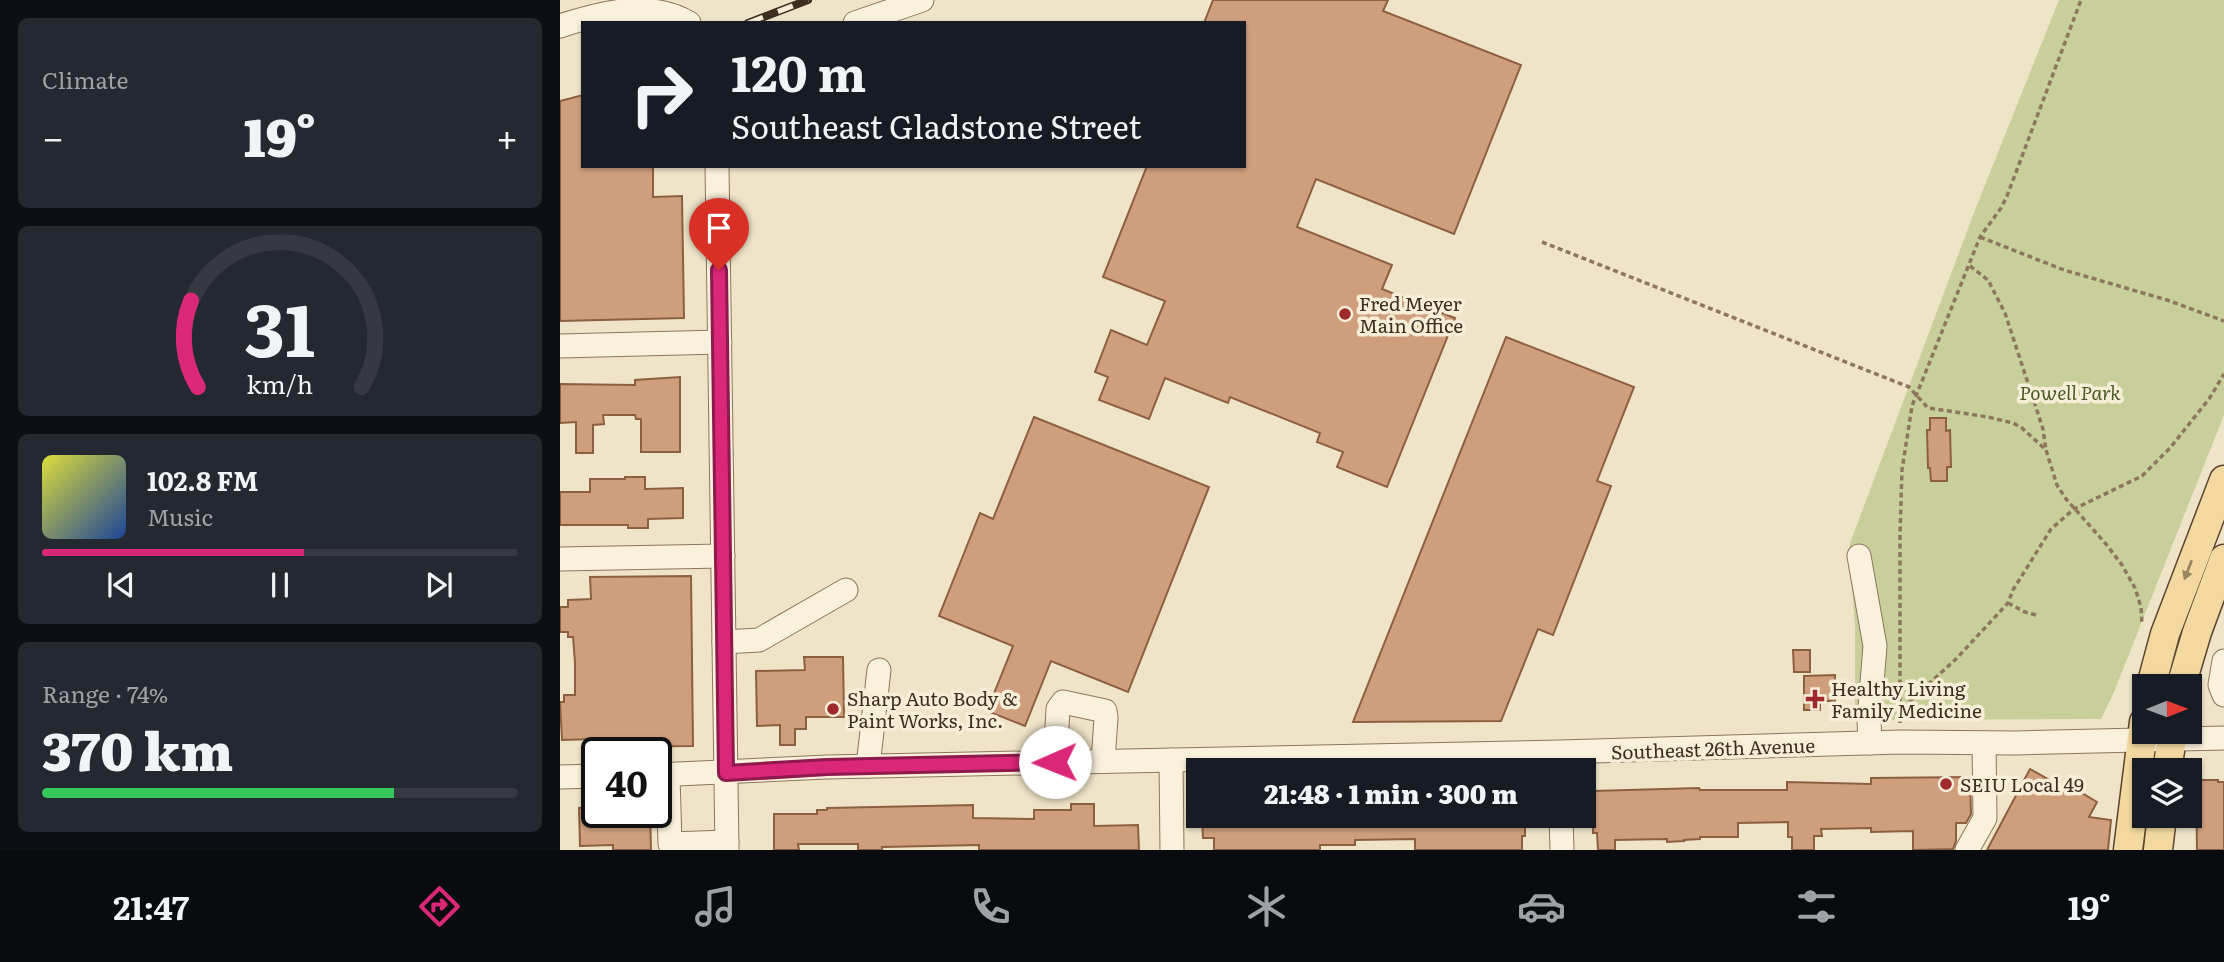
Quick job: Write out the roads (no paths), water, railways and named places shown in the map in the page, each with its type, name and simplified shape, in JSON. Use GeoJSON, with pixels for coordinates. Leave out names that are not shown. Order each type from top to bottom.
{"type":"FeatureCollection","features":[{"type":"Feature","properties":{"kind":"main road"},"geometry":{"type":"LineString","coordinates":[[2154,674],[2165,634],[2219,509],[2224,480]]}},
{"type":"Feature","properties":{"kind":"main road"},"geometry":{"type":"LineString","coordinates":[[2185,674],[2224,559]]}},
{"type":"Feature","properties":{"kind":"main road"},"geometry":{"type":"LineString","coordinates":[[2127,850],[2140,744]]}},
{"type":"Feature","properties":{"kind":"main road"},"geometry":{"type":"LineString","coordinates":[[2158,850],[2161,828]]}},
{"type":"Feature","properties":{"kind":"street"},"geometry":{"type":"LineString","coordinates":[[861,21],[922,0]]}},
{"type":"Feature","properties":{"kind":"street"},"geometry":{"type":"LineString","coordinates":[[560,26],[623,5],[647,3],[664,7],[686,21]]}},
{"type":"Feature","properties":{"kind":"street"},"geometry":{"type":"LineString","coordinates":[[668,828],[670,844],[727,846],[717,168]]}},
{"type":"Feature","properties":{"kind":"street"},"geometry":{"type":"LineString","coordinates":[[560,346],[720,342]]}},
{"type":"Feature","properties":{"kind":"street"},"geometry":{"type":"LineString","coordinates":[[560,559],[723,556]]}},
{"type":"Feature","properties":{"kind":"street"},"geometry":{"type":"LineString","coordinates":[[1859,556],[1875,646],[1869,720],[1870,743]]}},
{"type":"Feature","properties":{"kind":"street"},"geometry":{"type":"LineString","coordinates":[[724,642],[759,640],[846,590]]}},
{"type":"Feature","properties":{"kind":"street"},"geometry":{"type":"LineString","coordinates":[[2224,662],[2220,685],[2224,695]]}},
{"type":"Feature","properties":{"kind":"street"},"geometry":{"type":"LineString","coordinates":[[868,766],[878,670]]}},
{"type":"Feature","properties":{"kind":"street"},"geometry":{"type":"LineString","coordinates":[[1055,762],[1058,709],[1063,702],[1105,711],[1103,761]]}},
{"type":"Feature","properties":{"kind":"street","name":"Southeast 26th Avenue"},"geometry":{"type":"LineString","coordinates":[[1596,759],[1870,743],[1984,743],[2132,732]]}},
{"type":"Feature","properties":{"kind":"street","name":"Southeast 26th Avenue"},"geometry":{"type":"LineString","coordinates":[[2202,737],[2224,738]]}},
{"type":"Feature","properties":{"kind":"street"},"geometry":{"type":"LineString","coordinates":[[1967,850],[1985,818],[1984,743]]}},
{"type":"Feature","properties":{"kind":"street"},"geometry":{"type":"LineString","coordinates":[[1171,760],[1172,850]]}},
{"type":"Feature","properties":{"kind":"street","name":"Southeast 26th Avenue"},"geometry":{"type":"LineString","coordinates":[[672,775],[868,766],[1186,760]]}},
{"type":"Feature","properties":{"kind":"street"},"geometry":{"type":"LineString","coordinates":[[560,777],[581,776]]}},
{"type":"Feature","properties":{"kind":"street"},"geometry":{"type":"LineString","coordinates":[[1561,828],[1562,850]]}},
{"type":"Feature","properties":{"kind":"railway"},"geometry":{"type":"LineString","coordinates":[[753,21],[808,0]]}},
{"type":"Feature","properties":{"kind":"place","name":"Fred Meyer Main Office"},"geometry":{"type":"Point","coordinates":[1345,314]}},
{"type":"Feature","properties":{"kind":"place","name":"Healthy Living Family Medicine"},"geometry":{"type":"Point","coordinates":[1815,699]}},
{"type":"Feature","properties":{"kind":"place","name":"Sharp Auto Body & Paint Works, Inc."},"geometry":{"type":"Point","coordinates":[833,709]}},
{"type":"Feature","properties":{"kind":"place","name":"SEIU Local 49"},"geometry":{"type":"Point","coordinates":[1946,784]}},
{"type":"Feature","properties":{"kind":"park label","name":"Powell Park"},"geometry":{"type":"Point","coordinates":[2070,392]}}]}
